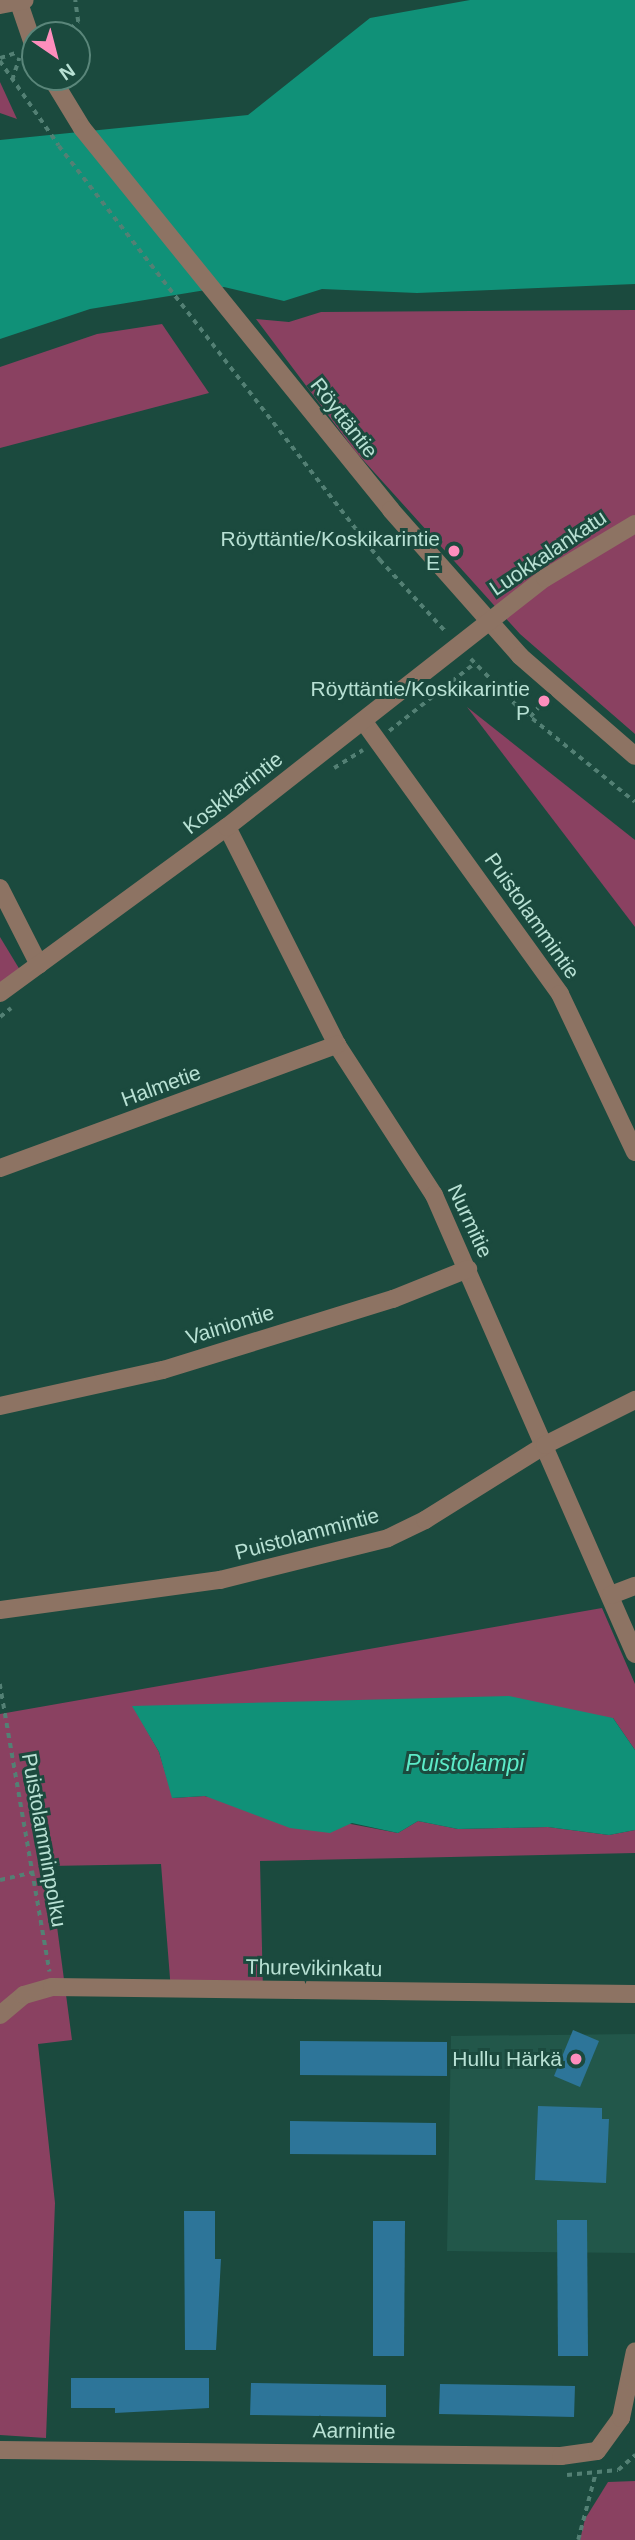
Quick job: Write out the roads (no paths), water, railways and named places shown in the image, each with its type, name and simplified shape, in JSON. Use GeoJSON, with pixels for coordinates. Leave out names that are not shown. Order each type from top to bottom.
{"type":"FeatureCollection","features":[{"type":"Feature","properties":{"kind":"street"},"geometry":{"type":"LineString","coordinates":[[0,5],[21,0],[24,21]]}},
{"type":"Feature","properties":{"kind":"street","name":"Röyttäntie"},"geometry":{"type":"LineString","coordinates":[[60,91],[82,128],[221,297],[345,456],[487,622],[635,756]]}},
{"type":"Feature","properties":{"kind":"street","name":"Luokkalankatu"},"geometry":{"type":"LineString","coordinates":[[487,622],[545,578],[635,524]]}},
{"type":"Feature","properties":{"kind":"street","name":"Koskikarintie"},"geometry":{"type":"LineString","coordinates":[[0,993],[227,827],[364,722],[487,622]]}},
{"type":"Feature","properties":{"kind":"street","name":"Puistolammintie"},"geometry":{"type":"LineString","coordinates":[[364,722],[560,994],[635,1152]]}},
{"type":"Feature","properties":{"kind":"street","name":"Nurmitie"},"geometry":{"type":"LineString","coordinates":[[227,827],[337,1045],[434,1195],[635,1654]]}},
{"type":"Feature","properties":{"kind":"street"},"geometry":{"type":"LineString","coordinates":[[0,888],[39,965]]}},
{"type":"Feature","properties":{"kind":"street","name":"Halmetie"},"geometry":{"type":"LineString","coordinates":[[0,1168],[337,1045]]}},
{"type":"Feature","properties":{"kind":"street","name":"Vainiontie"},"geometry":{"type":"LineString","coordinates":[[0,1406],[163,1370],[393,1298],[468,1269]]}},
{"type":"Feature","properties":{"kind":"street","name":"Puistolammintie"},"geometry":{"type":"LineString","coordinates":[[0,1610],[220,1580],[348,1551],[425,1520],[545,1445],[635,1400]]}},
{"type":"Feature","properties":{"kind":"street"},"geometry":{"type":"LineString","coordinates":[[611,1595],[635,1586]]}},
{"type":"Feature","properties":{"kind":"street","name":"Thurevikinkatu"},"geometry":{"type":"LineString","coordinates":[[0,2015],[24,1995],[52,1987],[635,1994]]}},
{"type":"Feature","properties":{"kind":"street","name":"Aarnintie"},"geometry":{"type":"LineString","coordinates":[[0,2450],[561,2456],[597,2451],[621,2418],[635,2355]]}},
{"type":"Feature","properties":{"kind":"water"},"geometry":{"type":"Polygon","coordinates":[[[470,0],[635,0],[635,284],[417,293],[322,289],[284,301],[224,287],[90,309],[0,339],[0,140],[248,115],[370,18],[470,0]]]}},
{"type":"Feature","properties":{"kind":"water","name":"Puistolampi"},"geometry":{"type":"Polygon","coordinates":[[[509,1696],[613,1718],[635,1750],[635,1830],[609,1835],[548,1827],[458,1829],[418,1821],[398,1833],[352,1823],[330,1833],[290,1828],[205,1796],[172,1798],[159,1752],[132,1706],[509,1696]]]}},
{"type":"Feature","properties":{"kind":"place","name":"Röyttäntie/Koskikarintie E"},"geometry":{"type":"Point","coordinates":[454,551]}},
{"type":"Feature","properties":{"kind":"place","name":"Röyttäntie/Koskikarintie P"},"geometry":{"type":"Point","coordinates":[544,701]}},
{"type":"Feature","properties":{"kind":"place","name":"Hullu Härkä"},"geometry":{"type":"Point","coordinates":[576,2059]}}]}
